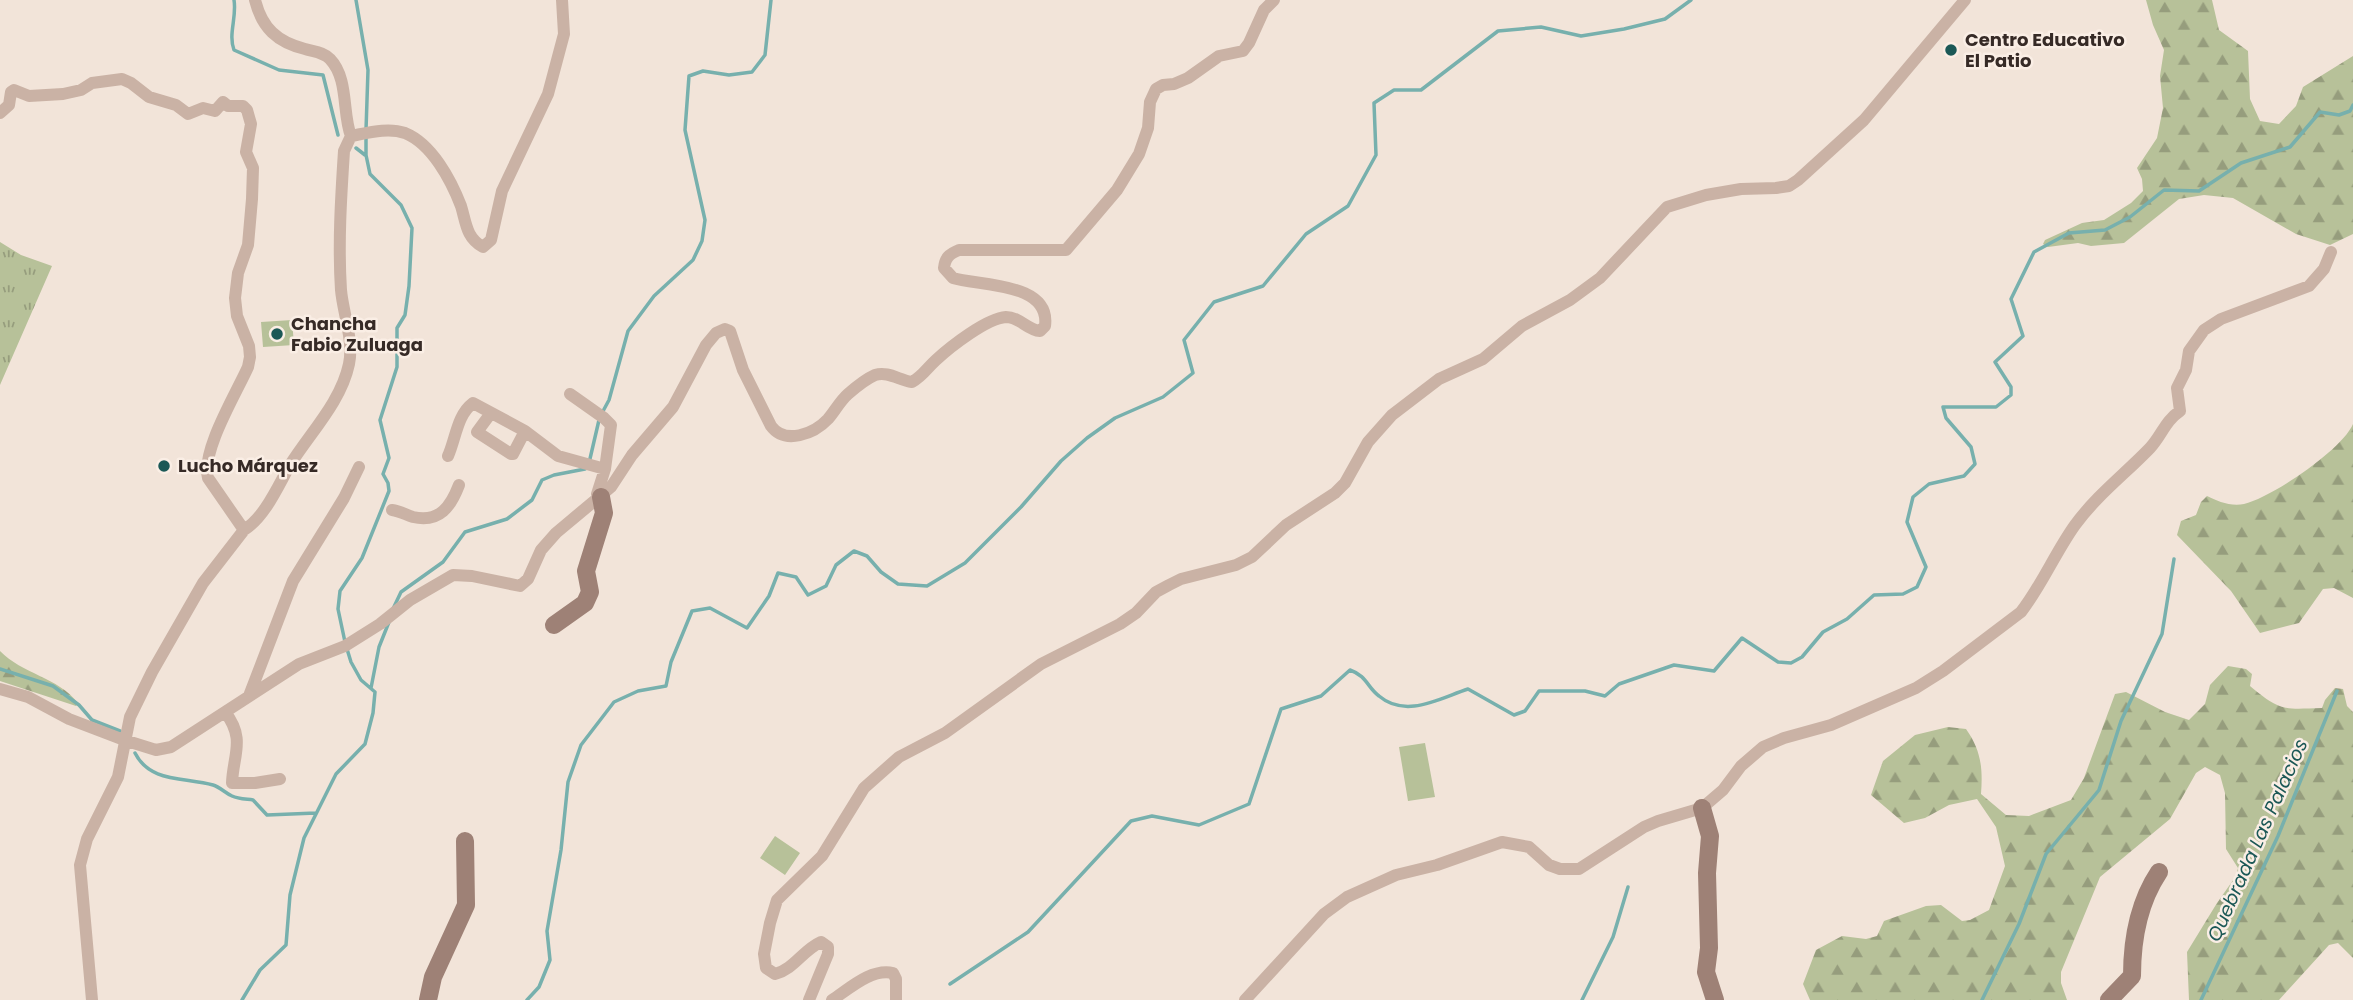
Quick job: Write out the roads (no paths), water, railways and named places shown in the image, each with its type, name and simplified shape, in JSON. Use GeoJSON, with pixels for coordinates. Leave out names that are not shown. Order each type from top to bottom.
{"type":"FeatureCollection","features":[{"type":"Feature","properties":{"kind":"street"},"geometry":{"type":"LineString","coordinates":[[92,1000],[80,865],[87,839],[118,777],[130,717],[152,672],[203,583],[244,530],[251,526],[265,508],[324,417],[340,388],[349,362],[340,260],[344,151],[351,136],[347,127],[345,99],[331,60],[320,52],[289,44],[268,31],[255,0]]}},
{"type":"Feature","properties":{"kind":"street"},"geometry":{"type":"LineString","coordinates":[[351,136],[372,132],[405,134],[428,152],[447,174],[475,243],[483,247],[487,245],[491,240],[502,191],[548,94],[564,34],[562,0]]}},
{"type":"Feature","properties":{"kind":"street"},"geometry":{"type":"LineString","coordinates":[[0,690],[28,697],[69,719],[124,740],[156,750],[171,747],[299,664],[346,645],[380,624],[410,600],[453,575],[520,586],[527,579],[541,550],[556,533],[611,487],[632,455],[673,407],[706,345],[716,333],[725,329],[732,335],[743,370],[771,426],[775,432],[786,437],[809,432],[824,422],[849,393],[871,377],[881,374],[912,382],[918,379],[935,360],[974,332],[998,319],[1015,318],[1033,330],[1040,331],[1045,326],[1046,319],[1041,307],[1033,299],[1020,290],[1007,286],[953,278],[944,268],[945,260],[951,253],[959,250],[1066,250],[1117,190],[1139,154],[1147,128],[1150,103],[1156,89],[1188,78],[1219,56],[1243,51],[1264,10],[1274,0]]}},
{"type":"Feature","properties":{"kind":"street"},"geometry":{"type":"LineString","coordinates":[[809,1000],[828,954],[828,947],[821,942],[809,947],[789,967],[775,974],[766,968],[764,954],[770,923],[777,900],[822,856],[864,788],[877,775],[900,757],[945,733],[1022,675],[1120,624],[1136,613],[1156,592],[1181,579],[1236,565],[1252,556],[1286,525],[1335,493],[1345,483],[1368,442],[1392,415],[1439,379],[1483,359],[1522,326],[1570,300],[1600,278],[1667,207],[1706,195],[1741,189],[1789,186],[1798,180],[1864,120],[1965,0]]}},
{"type":"Feature","properties":{"kind":"street"},"geometry":{"type":"LineString","coordinates":[[0,113],[9,105],[11,92],[14,90],[29,96],[63,94],[81,90],[92,83],[114,79],[126,80],[149,97],[176,105],[188,114],[203,108],[215,111],[223,102],[232,107],[243,106],[247,110],[251,128],[246,152],[253,168],[252,199],[248,245],[238,273],[235,298],[237,316],[250,357],[248,368],[206,463],[208,478],[244,530]]}},
{"type":"Feature","properties":{"kind":"street"},"geometry":{"type":"LineString","coordinates":[[1245,1000],[1324,914],[1348,897],[1396,875],[1437,865],[1502,842],[1529,847],[1549,864],[1560,869],[1579,869],[1644,827],[1702,808],[1723,790],[1741,766],[1763,747],[1831,725],[1916,688],[1943,671],[2021,612],[2052,559],[2092,504],[2153,444],[2169,418],[2180,411],[2177,387],[2186,370],[2189,351],[2204,330],[2212,323],[2309,286],[2323,269],[2331,252]]}},
{"type":"Feature","properties":{"kind":"street"},"geometry":{"type":"LineString","coordinates":[[554,625],[585,603],[590,592],[586,571],[604,513],[601,497],[597,494],[611,425],[570,394]]}},
{"type":"Feature","properties":{"kind":"street"},"geometry":{"type":"LineString","coordinates":[[448,456],[456,438],[457,426],[471,403],[524,431],[558,456],[602,468]]}},
{"type":"Feature","properties":{"kind":"street"},"geometry":{"type":"LineString","coordinates":[[491,413],[477,432],[510,454],[513,454],[524,431]]}},
{"type":"Feature","properties":{"kind":"street"},"geometry":{"type":"LineString","coordinates":[[248,696],[293,581],[344,498],[359,467]]}},
{"type":"Feature","properties":{"kind":"street"},"geometry":{"type":"LineString","coordinates":[[391,510],[416,518],[439,514],[452,503],[459,485]]}},
{"type":"Feature","properties":{"kind":"street"},"geometry":{"type":"LineString","coordinates":[[225,712],[235,727],[238,745],[232,783],[280,779]]}},
{"type":"Feature","properties":{"kind":"street"},"geometry":{"type":"LineString","coordinates":[[1702,808],[1710,836],[1707,873],[1709,948],[1706,972],[1715,1000]]}},
{"type":"Feature","properties":{"kind":"street"},"geometry":{"type":"LineString","coordinates":[[428,1000],[433,976],[466,905],[465,841]]}},
{"type":"Feature","properties":{"kind":"street"},"geometry":{"type":"LineString","coordinates":[[2109,1000],[2132,976],[2133,953],[2143,901],[2159,872]]}},
{"type":"Feature","properties":{"kind":"street"},"geometry":{"type":"LineString","coordinates":[[832,1000],[875,973],[886,972],[893,973],[896,979],[896,1000]]}},
{"type":"Feature","properties":{"kind":"waterway"},"geometry":{"type":"LineString","coordinates":[[234,0],[234,50],[279,70],[323,75],[338,135]]}},
{"type":"Feature","properties":{"kind":"waterway"},"geometry":{"type":"LineString","coordinates":[[356,0],[368,70],[366,130]]}},
{"type":"Feature","properties":{"kind":"waterway"},"geometry":{"type":"LineString","coordinates":[[602,413],[609,400],[628,331],[654,296],[693,260],[702,241],[705,220],[685,130],[689,76],[703,71],[729,75],[752,72],[765,55],[771,0]]}},
{"type":"Feature","properties":{"kind":"waterway"},"geometry":{"type":"LineString","coordinates":[[527,1000],[539,987],[550,960],[547,931],[561,850],[568,782],[581,745],[614,702],[638,691],[666,686],[671,662],[692,611],[710,608],[747,628],[769,596],[778,573],[796,577],[808,595],[826,586],[836,565],[854,551],[867,556],[881,572],[898,584],[927,586],[965,563],[1021,507],[1061,461],[1087,438],[1115,418],[1163,397],[1193,373],[1184,340],[1214,302],[1263,286],[1306,234],[1348,206],[1376,155],[1374,103],[1394,90],[1421,90],[1498,31],[1541,27],[1581,36],[1665,19],[1691,0]]}},
{"type":"Feature","properties":{"kind":"waterway"},"geometry":{"type":"LineString","coordinates":[[950,984],[1028,932],[1131,821],[1152,816],[1199,825],[1249,804],[1281,709],[1321,696],[1350,670],[1360,675],[1375,693],[1389,703],[1412,706],[1468,689],[1514,715],[1525,711],[1539,691],[1585,691],[1605,696],[1619,684],[1674,665],[1714,671],[1742,638],[1778,662],[1791,663],[1802,657],[1823,632],[1847,619],[1874,595],[1903,594],[1917,587],[1926,567],[1907,522],[1913,497],[1929,484],[1964,476],[1975,464],[1971,447],[1946,418],[1943,407],[1996,407],[2011,395],[2011,387],[1995,362],[2023,336],[2011,299],[2034,252],[2069,233],[2105,230],[2130,217],[2164,190],[2199,191],[2241,163],[2290,147],[2320,112],[2339,115],[2350,111],[2353,105]]}},
{"type":"Feature","properties":{"kind":"waterway"},"geometry":{"type":"LineString","coordinates":[[345,642],[338,609],[340,591],[362,558],[389,491],[383,474],[389,458],[380,420],[397,367],[397,328],[405,315],[412,228],[401,205],[370,174],[366,138]]}},
{"type":"Feature","properties":{"kind":"waterway"},"geometry":{"type":"LineString","coordinates":[[356,148],[365,155]]}},
{"type":"Feature","properties":{"kind":"waterway"},"geometry":{"type":"LineString","coordinates":[[589,463],[599,420]]}},
{"type":"Feature","properties":{"kind":"waterway"},"geometry":{"type":"LineString","coordinates":[[392,611],[401,592],[443,562],[465,532],[507,519],[532,500],[542,480],[585,469]]}},
{"type":"Feature","properties":{"kind":"waterway"},"geometry":{"type":"LineString","coordinates":[[1982,1000],[2019,924],[2046,854],[2099,790],[2121,721],[2162,634],[2174,559]]}},
{"type":"Feature","properties":{"kind":"waterway"},"geometry":{"type":"LineString","coordinates":[[371,688],[379,647],[389,622]]}},
{"type":"Feature","properties":{"kind":"waterway"},"geometry":{"type":"LineString","coordinates":[[242,1000],[260,970],[286,945],[290,895],[304,838],[336,774],[365,744],[375,692],[361,680],[347,649]]}},
{"type":"Feature","properties":{"kind":"waterway"},"geometry":{"type":"LineString","coordinates":[[0,669],[53,686],[79,705],[92,720],[120,731]]}},
{"type":"Feature","properties":{"kind":"waterway","name":"Quebrada Las Palacios"},"geometry":{"type":"LineString","coordinates":[[2201,1000],[2278,836],[2337,691]]}},
{"type":"Feature","properties":{"kind":"waterway"},"geometry":{"type":"LineString","coordinates":[[135,753],[150,770],[169,777],[213,785],[234,797],[253,800],[267,815],[316,813]]}},
{"type":"Feature","properties":{"kind":"waterway"},"geometry":{"type":"LineString","coordinates":[[1582,1000],[1613,937],[1628,887]]}},
{"type":"Feature","properties":{"kind":"place","name":"Centro Educativo El Patio"},"geometry":{"type":"Point","coordinates":[1951,50]}},
{"type":"Feature","properties":{"kind":"place","name":"Chancha Fabio Zuluaga"},"geometry":{"type":"Point","coordinates":[277,334]}},
{"type":"Feature","properties":{"kind":"place","name":"Lucho Márquez"},"geometry":{"type":"Point","coordinates":[164,466]}}]}
